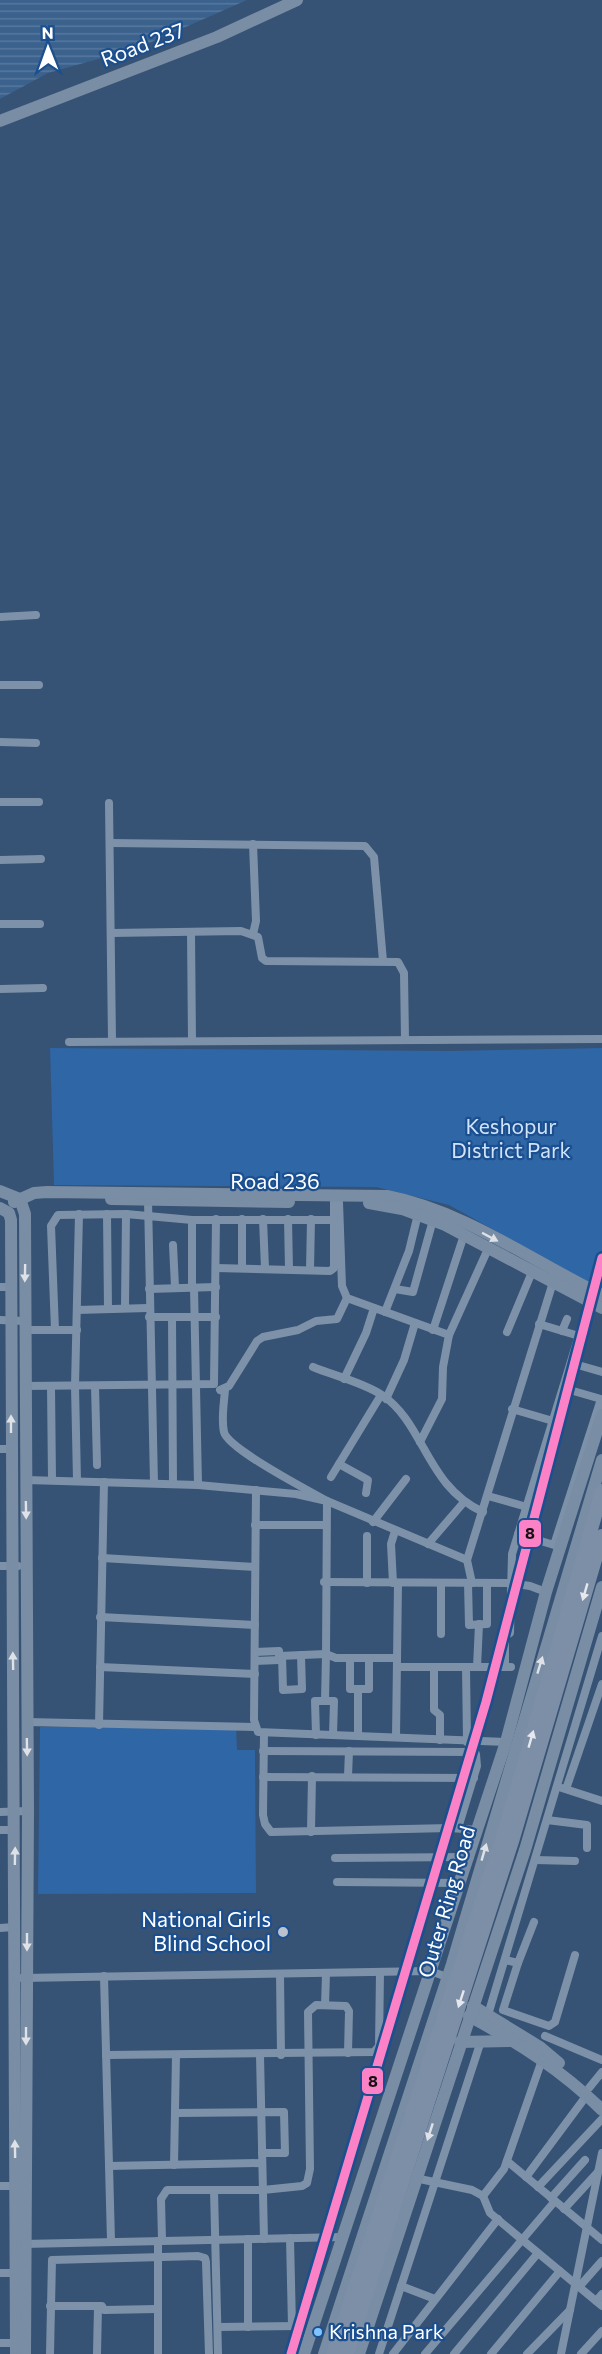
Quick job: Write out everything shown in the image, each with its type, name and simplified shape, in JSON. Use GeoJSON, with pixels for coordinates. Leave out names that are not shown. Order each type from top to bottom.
{"type":"FeatureCollection","features":[{"type":"Feature","properties":{"kind":"main road","name":"Outer Ring Road"},"geometry":{"type":"LineString","coordinates":[[333,2354],[503,1836],[602,1491]]}},
{"type":"Feature","properties":{"kind":"main road","name":"Outer Ring Road"},"geometry":{"type":"LineString","coordinates":[[347,2354],[513,1838],[602,1536]]}},
{"type":"Feature","properties":{"kind":"street","name":"Road 237"},"geometry":{"type":"LineString","coordinates":[[0,121],[217,37],[297,0]]}},
{"type":"Feature","properties":{"kind":"street"},"geometry":{"type":"LineString","coordinates":[[0,617],[36,615]]}},
{"type":"Feature","properties":{"kind":"street"},"geometry":{"type":"LineString","coordinates":[[0,685],[39,685]]}},
{"type":"Feature","properties":{"kind":"street"},"geometry":{"type":"LineString","coordinates":[[0,742],[36,742]]}},
{"type":"Feature","properties":{"kind":"street"},"geometry":{"type":"LineString","coordinates":[[0,802],[39,802]]}},
{"type":"Feature","properties":{"kind":"street"},"geometry":{"type":"LineString","coordinates":[[109,803],[112,1041]]}},
{"type":"Feature","properties":{"kind":"street"},"geometry":{"type":"LineString","coordinates":[[110,843],[360,845],[370,849],[374,857],[383,961]]}},
{"type":"Feature","properties":{"kind":"street"},"geometry":{"type":"LineString","coordinates":[[253,844],[256,921],[253,934]]}},
{"type":"Feature","properties":{"kind":"street"},"geometry":{"type":"LineString","coordinates":[[0,860],[41,859]]}},
{"type":"Feature","properties":{"kind":"street"},"geometry":{"type":"LineString","coordinates":[[0,924],[40,924]]}},
{"type":"Feature","properties":{"kind":"street"},"geometry":{"type":"LineString","coordinates":[[191,932],[192,1041]]}},
{"type":"Feature","properties":{"kind":"street"},"geometry":{"type":"LineString","coordinates":[[111,933],[253,934],[260,941],[262,958],[266,961],[398,962],[403,969],[405,1039]]}},
{"type":"Feature","properties":{"kind":"street"},"geometry":{"type":"LineString","coordinates":[[0,989],[43,988]]}},
{"type":"Feature","properties":{"kind":"street"},"geometry":{"type":"LineString","coordinates":[[69,1042],[602,1039]]}},
{"type":"Feature","properties":{"kind":"street"},"geometry":{"type":"LineString","coordinates":[[0,1191],[23,1206]]}},
{"type":"Feature","properties":{"kind":"street"},"geometry":{"type":"LineString","coordinates":[[23,1206],[47,1192],[363,1194],[420,1204],[554,1277],[602,1308]]}},
{"type":"Feature","properties":{"kind":"street","name":"Road 236"},"geometry":{"type":"LineString","coordinates":[[5,1212],[54,1199],[381,1204],[467,1231],[488,1249],[531,1271],[554,1277]]}},
{"type":"Feature","properties":{"kind":"street"},"geometry":{"type":"LineString","coordinates":[[148,1200],[154,1483]]}},
{"type":"Feature","properties":{"kind":"street"},"geometry":{"type":"LineString","coordinates":[[216,1268],[330,1271],[334,1268],[333,1220],[337,1202]]}},
{"type":"Feature","properties":{"kind":"street"},"geometry":{"type":"LineString","coordinates":[[337,1202],[342,1286],[347,1298],[449,1335]]}},
{"type":"Feature","properties":{"kind":"street"},"geometry":{"type":"LineString","coordinates":[[0,2343],[16,2349],[16,2273],[21,2244],[15,2186],[13,1978],[15,1830],[22,1812],[27,1722],[23,1206]]}},
{"type":"Feature","properties":{"kind":"street"},"geometry":{"type":"LineString","coordinates":[[5,1212],[6,1566],[22,1812],[27,1978],[21,2244],[25,2354]]}},
{"type":"Feature","properties":{"kind":"street"},"geometry":{"type":"LineString","coordinates":[[76,1481],[75,1386],[79,1214]]}},
{"type":"Feature","properties":{"kind":"street"},"geometry":{"type":"LineString","coordinates":[[107,1214],[108,1309]]}},
{"type":"Feature","properties":{"kind":"street"},"geometry":{"type":"LineString","coordinates":[[55,1330],[51,1226],[58,1215],[126,1214],[192,1220],[333,1220]]}},
{"type":"Feature","properties":{"kind":"street"},"geometry":{"type":"LineString","coordinates":[[125,1307],[126,1214]]}},
{"type":"Feature","properties":{"kind":"street"},"geometry":{"type":"LineString","coordinates":[[385,1312],[395,1289],[418,1214]]}},
{"type":"Feature","properties":{"kind":"street"},"geometry":{"type":"LineString","coordinates":[[212,1386],[216,1381],[216,1219]]}},
{"type":"Feature","properties":{"kind":"street"},"geometry":{"type":"LineString","coordinates":[[242,1219],[242,1268]]}},
{"type":"Feature","properties":{"kind":"street"},"geometry":{"type":"LineString","coordinates":[[263,1219],[265,1268]]}},
{"type":"Feature","properties":{"kind":"street"},"geometry":{"type":"LineString","coordinates":[[288,1219],[289,1269]]}},
{"type":"Feature","properties":{"kind":"street"},"geometry":{"type":"LineString","coordinates":[[310,1270],[311,1219]]}},
{"type":"Feature","properties":{"kind":"street"},"geometry":{"type":"LineString","coordinates":[[192,1220],[198,1485]]}},
{"type":"Feature","properties":{"kind":"street"},"geometry":{"type":"LineString","coordinates":[[395,1289],[413,1292],[433,1220]]}},
{"type":"Feature","properties":{"kind":"street"},"geometry":{"type":"LineString","coordinates":[[433,1329],[467,1231]]}},
{"type":"Feature","properties":{"kind":"street"},"geometry":{"type":"LineString","coordinates":[[173,1245],[175,1287]]}},
{"type":"Feature","properties":{"kind":"street"},"geometry":{"type":"LineString","coordinates":[[420,1442],[442,1399],[443,1367],[449,1335],[488,1249]]}},
{"type":"Feature","properties":{"kind":"street"},"geometry":{"type":"LineString","coordinates":[[507,1332],[531,1271]]}},
{"type":"Feature","properties":{"kind":"street"},"geometry":{"type":"LineString","coordinates":[[554,1277],[602,1295]]}},
{"type":"Feature","properties":{"kind":"street"},"geometry":{"type":"LineString","coordinates":[[487,1583],[487,1624],[469,1624],[470,1583],[467,1560],[554,1277]]}},
{"type":"Feature","properties":{"kind":"street"},"geometry":{"type":"LineString","coordinates":[[149,1289],[216,1287]]}},
{"type":"Feature","properties":{"kind":"street"},"geometry":{"type":"LineString","coordinates":[[347,1298],[337,1319],[310,1322],[298,1330],[268,1334],[257,1341],[225,1390],[224,1432],[227,1439],[248,1456],[327,1502],[467,1560]]}},
{"type":"Feature","properties":{"kind":"street"},"geometry":{"type":"LineString","coordinates":[[77,1310],[125,1307],[172,1317],[216,1317]]}},
{"type":"Feature","properties":{"kind":"street"},"geometry":{"type":"LineString","coordinates":[[344,1379],[366,1333],[374,1308]]}},
{"type":"Feature","properties":{"kind":"street"},"geometry":{"type":"LineString","coordinates":[[172,1317],[173,1484]]}},
{"type":"Feature","properties":{"kind":"street"},"geometry":{"type":"LineString","coordinates":[[562,1331],[567,1319]]}},
{"type":"Feature","properties":{"kind":"street"},"geometry":{"type":"LineString","coordinates":[[5,1320],[55,1330],[76,1330]]}},
{"type":"Feature","properties":{"kind":"street"},"geometry":{"type":"LineString","coordinates":[[280,1656],[326,1654],[330,1657],[369,1658],[434,1667],[508,1667],[505,1636],[510,1633],[512,1554],[583,1322]]}},
{"type":"Feature","properties":{"kind":"street"},"geometry":{"type":"LineString","coordinates":[[331,1477],[404,1360],[415,1323]]}},
{"type":"Feature","properties":{"kind":"street"},"geometry":{"type":"LineString","coordinates":[[539,1324],[579,1336]]}},
{"type":"Feature","properties":{"kind":"street"},"geometry":{"type":"LineString","coordinates":[[570,1363],[602,1372]]}},
{"type":"Feature","properties":{"kind":"street"},"geometry":{"type":"LineString","coordinates":[[313,1367],[383,1397],[420,1442],[434,1468],[464,1502],[483,1512]]}},
{"type":"Feature","properties":{"kind":"street"},"geometry":{"type":"LineString","coordinates":[[24,1386],[212,1386],[225,1390]]}},
{"type":"Feature","properties":{"kind":"street"},"geometry":{"type":"LineString","coordinates":[[51,1386],[52,1480]]}},
{"type":"Feature","properties":{"kind":"street"},"geometry":{"type":"LineString","coordinates":[[95,1386],[96,1465]]}},
{"type":"Feature","properties":{"kind":"street"},"geometry":{"type":"LineString","coordinates":[[518,1534],[554,1545],[601,1399],[563,1388]]}},
{"type":"Feature","properties":{"kind":"street"},"geometry":{"type":"LineString","coordinates":[[512,1409],[553,1421]]}},
{"type":"Feature","properties":{"kind":"street"},"geometry":{"type":"LineString","coordinates":[[304,2354],[430,1971],[470,1857],[506,1742],[546,1592],[602,1415]]}},
{"type":"Feature","properties":{"kind":"street","name":"Outer Ring Road"},"geometry":{"type":"LineString","coordinates":[[324,2354],[452,1964],[602,1460]]}},
{"type":"Feature","properties":{"kind":"street"},"geometry":{"type":"LineString","coordinates":[[339,1464],[368,1480],[366,1492]]}},
{"type":"Feature","properties":{"kind":"street"},"geometry":{"type":"LineString","coordinates":[[373,1522],[406,1479]]}},
{"type":"Feature","properties":{"kind":"street"},"geometry":{"type":"LineString","coordinates":[[26,1480],[198,1485],[296,1494],[327,1502]]}},
{"type":"Feature","properties":{"kind":"street"},"geometry":{"type":"LineString","coordinates":[[99,1725],[104,1482]]}},
{"type":"Feature","properties":{"kind":"street"},"geometry":{"type":"LineString","coordinates":[[255,1727],[256,1490]]}},
{"type":"Feature","properties":{"kind":"street"},"geometry":{"type":"LineString","coordinates":[[488,1496],[526,1507]]}},
{"type":"Feature","properties":{"kind":"street"},"geometry":{"type":"LineString","coordinates":[[325,1701],[324,1582],[327,1502]]}},
{"type":"Feature","properties":{"kind":"street"},"geometry":{"type":"LineString","coordinates":[[428,1544],[464,1502]]}},
{"type":"Feature","properties":{"kind":"street"},"geometry":{"type":"LineString","coordinates":[[255,1525],[326,1525]]}},
{"type":"Feature","properties":{"kind":"street"},"geometry":{"type":"LineString","coordinates":[[395,1531],[391,1544],[396,1583],[396,1737]]}},
{"type":"Feature","properties":{"kind":"street"},"geometry":{"type":"LineString","coordinates":[[367,1536],[367,1583]]}},
{"type":"Feature","properties":{"kind":"street"},"geometry":{"type":"LineString","coordinates":[[102,1558],[255,1567]]}},
{"type":"Feature","properties":{"kind":"street"},"geometry":{"type":"LineString","coordinates":[[6,1566],[27,1566]]}},
{"type":"Feature","properties":{"kind":"street"},"geometry":{"type":"LineString","coordinates":[[324,1582],[510,1583],[530,1586],[546,1592]]}},
{"type":"Feature","properties":{"kind":"street"},"geometry":{"type":"LineString","coordinates":[[441,1583],[441,1634]]}},
{"type":"Feature","properties":{"kind":"street"},"geometry":{"type":"LineString","coordinates":[[359,2354],[448,2077],[525,1850],[602,1587]]}},
{"type":"Feature","properties":{"kind":"street"},"geometry":{"type":"LineString","coordinates":[[100,1617],[255,1625]]}},
{"type":"Feature","properties":{"kind":"street"},"geometry":{"type":"LineString","coordinates":[[477,1667],[478,1624]]}},
{"type":"Feature","properties":{"kind":"street"},"geometry":{"type":"LineString","coordinates":[[487,2019],[602,1636]]}},
{"type":"Feature","properties":{"kind":"street"},"geometry":{"type":"LineString","coordinates":[[280,1656],[283,1690],[302,1689],[301,1655]]}},
{"type":"Feature","properties":{"kind":"street"},"geometry":{"type":"LineString","coordinates":[[255,1657],[279,1660],[280,1656]]}},
{"type":"Feature","properties":{"kind":"street"},"geometry":{"type":"LineString","coordinates":[[350,1658],[350,1689],[358,1690],[369,1689],[369,1658]]}},
{"type":"Feature","properties":{"kind":"street"},"geometry":{"type":"LineString","coordinates":[[580,1663],[602,1671]]}},
{"type":"Feature","properties":{"kind":"street"},"geometry":{"type":"LineString","coordinates":[[100,1667],[255,1674]]}},
{"type":"Feature","properties":{"kind":"street"},"geometry":{"type":"LineString","coordinates":[[434,1667],[434,1710],[440,1715],[440,1740]]}},
{"type":"Feature","properties":{"kind":"street"},"geometry":{"type":"LineString","coordinates":[[466,1667],[467,1742]]}},
{"type":"Feature","properties":{"kind":"street"},"geometry":{"type":"LineString","coordinates":[[566,1790],[602,1684]]}},
{"type":"Feature","properties":{"kind":"street"},"geometry":{"type":"LineString","coordinates":[[358,1690],[358,1736]]}},
{"type":"Feature","properties":{"kind":"street"},"geometry":{"type":"LineString","coordinates":[[316,1735],[315,1701],[334,1701],[333,1736]]}},
{"type":"Feature","properties":{"kind":"street"},"geometry":{"type":"LineString","coordinates":[[27,1722],[255,1727],[264,1733],[506,1742]]}},
{"type":"Feature","properties":{"kind":"street"},"geometry":{"type":"LineString","coordinates":[[264,1733],[263,1815],[267,1829],[278,1832],[458,1828],[478,1830]]}},
{"type":"Feature","properties":{"kind":"street"},"geometry":{"type":"LineString","coordinates":[[263,1751],[471,1752],[478,1759],[458,1828]]}},
{"type":"Feature","properties":{"kind":"street"},"geometry":{"type":"LineString","coordinates":[[348,1776],[349,1751]]}},
{"type":"Feature","properties":{"kind":"street"},"geometry":{"type":"LineString","coordinates":[[312,1776],[312,1832]]}},
{"type":"Feature","properties":{"kind":"street"},"geometry":{"type":"LineString","coordinates":[[263,1777],[474,1778]]}},
{"type":"Feature","properties":{"kind":"street"},"geometry":{"type":"LineString","coordinates":[[556,1787],[602,1801]]}},
{"type":"Feature","properties":{"kind":"street"},"geometry":{"type":"LineString","coordinates":[[0,1812],[22,1812]]}},
{"type":"Feature","properties":{"kind":"street"},"geometry":{"type":"LineString","coordinates":[[546,1820],[587,1825],[587,1848]]}},
{"type":"Feature","properties":{"kind":"street"},"geometry":{"type":"LineString","coordinates":[[0,1830],[15,1830]]}},
{"type":"Feature","properties":{"kind":"street"},"geometry":{"type":"LineString","coordinates":[[335,1858],[470,1857]]}},
{"type":"Feature","properties":{"kind":"street"},"geometry":{"type":"LineString","coordinates":[[535,1860],[575,1861]]}},
{"type":"Feature","properties":{"kind":"street"},"geometry":{"type":"LineString","coordinates":[[337,1882],[461,1883]]}},
{"type":"Feature","properties":{"kind":"street"},"geometry":{"type":"LineString","coordinates":[[534,1922],[502,2010],[549,2026]]}},
{"type":"Feature","properties":{"kind":"street"},"geometry":{"type":"LineString","coordinates":[[0,1928],[14,1927]]}},
{"type":"Feature","properties":{"kind":"street"},"geometry":{"type":"LineString","coordinates":[[462,1930],[495,1939]]}},
{"type":"Feature","properties":{"kind":"street"},"geometry":{"type":"LineString","coordinates":[[542,2041],[549,2026],[555,2022],[575,1955]]}},
{"type":"Feature","properties":{"kind":"street"},"geometry":{"type":"LineString","coordinates":[[505,1960],[518,1964]]}},
{"type":"Feature","properties":{"kind":"street"},"geometry":{"type":"LineString","coordinates":[[452,1964],[483,1974]]}},
{"type":"Feature","properties":{"kind":"street"},"geometry":{"type":"LineString","coordinates":[[13,1978],[430,1971],[447,1977]]}},
{"type":"Feature","properties":{"kind":"street"},"geometry":{"type":"LineString","coordinates":[[106,2055],[308,2055],[374,2052],[379,2046],[380,1972]]}},
{"type":"Feature","properties":{"kind":"street"},"geometry":{"type":"LineString","coordinates":[[325,2005],[326,1973]]}},
{"type":"Feature","properties":{"kind":"street"},"geometry":{"type":"LineString","coordinates":[[280,1974],[281,2055]]}},
{"type":"Feature","properties":{"kind":"street"},"geometry":{"type":"LineString","coordinates":[[104,1977],[111,2241]]}},
{"type":"Feature","properties":{"kind":"street"},"geometry":{"type":"LineString","coordinates":[[158,2354],[157,2256],[160,2241],[161,2199],[164,2192],[263,2190],[302,2186],[309,2178],[309,2012],[316,2005],[342,2004],[349,2011],[348,2053]]}},
{"type":"Feature","properties":{"kind":"street"},"geometry":{"type":"LineString","coordinates":[[471,2011],[542,2041],[602,2060]]}},
{"type":"Feature","properties":{"kind":"street"},"geometry":{"type":"LineString","coordinates":[[487,2019],[515,2042],[588,2092],[602,2097]]}},
{"type":"Feature","properties":{"kind":"street"},"geometry":{"type":"LineString","coordinates":[[379,2354],[481,2041]]}},
{"type":"Feature","properties":{"kind":"street"},"geometry":{"type":"LineString","coordinates":[[542,2041],[602,2110]]}},
{"type":"Feature","properties":{"kind":"street"},"geometry":{"type":"LineString","coordinates":[[460,2042],[515,2042]]}},
{"type":"Feature","properties":{"kind":"street"},"geometry":{"type":"LineString","coordinates":[[174,2165],[176,2055]]}},
{"type":"Feature","properties":{"kind":"street"},"geometry":{"type":"LineString","coordinates":[[260,2055],[264,2239]]}},
{"type":"Feature","properties":{"kind":"street"},"geometry":{"type":"LineString","coordinates":[[483,2196],[496,2182],[507,2162],[542,2060]]}},
{"type":"Feature","properties":{"kind":"street"},"geometry":{"type":"LineString","coordinates":[[418,2067],[448,2077]]}},
{"type":"Feature","properties":{"kind":"street"},"geometry":{"type":"LineString","coordinates":[[526,2177],[602,2072]]}},
{"type":"Feature","properties":{"kind":"street"},"geometry":{"type":"LineString","coordinates":[[175,2113],[284,2112],[285,2153],[262,2153]]}},
{"type":"Feature","properties":{"kind":"street"},"geometry":{"type":"LineString","coordinates":[[538,2187],[602,2119]]}},
{"type":"Feature","properties":{"kind":"street"},"geometry":{"type":"LineString","coordinates":[[554,2354],[562,2350],[602,2153]]}},
{"type":"Feature","properties":{"kind":"street"},"geometry":{"type":"LineString","coordinates":[[425,2354],[523,2240],[585,2160]]}},
{"type":"Feature","properties":{"kind":"street"},"geometry":{"type":"LineString","coordinates":[[507,2162],[601,2238]]}},
{"type":"Feature","properties":{"kind":"street"},"geometry":{"type":"LineString","coordinates":[[109,2166],[262,2163]]}},
{"type":"Feature","properties":{"kind":"street"},"geometry":{"type":"LineString","coordinates":[[564,2208],[598,2173]]}},
{"type":"Feature","properties":{"kind":"street"},"geometry":{"type":"LineString","coordinates":[[415,2178],[472,2190],[483,2196],[488,2209],[498,2219],[577,2285],[600,2300]]}},
{"type":"Feature","properties":{"kind":"street"},"geometry":{"type":"LineString","coordinates":[[0,2186],[15,2186]]}},
{"type":"Feature","properties":{"kind":"street"},"geometry":{"type":"LineString","coordinates":[[214,2190],[218,2354]]}},
{"type":"Feature","properties":{"kind":"street"},"geometry":{"type":"LineString","coordinates":[[393,2354],[498,2219]]}},
{"type":"Feature","properties":{"kind":"street"},"geometry":{"type":"LineString","coordinates":[[21,2244],[343,2237]]}},
{"type":"Feature","properties":{"kind":"street"},"geometry":{"type":"LineString","coordinates":[[218,2327],[296,2326],[290,2238]]}},
{"type":"Feature","properties":{"kind":"street"},"geometry":{"type":"LineString","coordinates":[[248,2239],[248,2327]]}},
{"type":"Feature","properties":{"kind":"street"},"geometry":{"type":"LineString","coordinates":[[454,2354],[538,2253]]}},
{"type":"Feature","properties":{"kind":"street"},"geometry":{"type":"LineString","coordinates":[[50,2354],[52,2260],[157,2256],[205,2258],[209,2354]]}},
{"type":"Feature","properties":{"kind":"street"},"geometry":{"type":"LineString","coordinates":[[577,2285],[602,2260]]}},
{"type":"Feature","properties":{"kind":"street"},"geometry":{"type":"LineString","coordinates":[[491,2354],[560,2271]]}},
{"type":"Feature","properties":{"kind":"street"},"geometry":{"type":"LineString","coordinates":[[0,2273],[16,2273]]}},
{"type":"Feature","properties":{"kind":"street"},"geometry":{"type":"LineString","coordinates":[[401,2286],[435,2299]]}},
{"type":"Feature","properties":{"kind":"street"},"geometry":{"type":"LineString","coordinates":[[50,2306],[102,2306],[104,2310],[157,2308]]}},
{"type":"Feature","properties":{"kind":"street"},"geometry":{"type":"LineString","coordinates":[[98,2306],[98,2354]]}},
{"type":"Feature","properties":{"kind":"street"},"geometry":{"type":"LineString","coordinates":[[527,2354],[570,2310]]}},
{"type":"Feature","properties":{"kind":"street"},"geometry":{"type":"LineString","coordinates":[[581,2354],[602,2331]]}},
{"type":"Feature","properties":{"kind":"green space","name":"Keshopur District Park"},"geometry":{"type":"Polygon","coordinates":[[[50,1048],[450,1051],[602,1048],[602,1290],[449,1205],[376,1187],[54,1185],[50,1048]]]}},
{"type":"Feature","properties":{"kind":"green space"},"geometry":{"type":"Polygon","coordinates":[[[236,1725],[237,1750],[255,1750],[256,1893],[38,1894],[40,1727],[236,1725]]]}},
{"type":"Feature","properties":{"kind":"shaded area"},"geometry":{"type":"Polygon","coordinates":[[[0,0],[247,0],[138,48],[48,73],[0,99],[0,0]]]}},
{"type":"Feature","properties":{"kind":"transit line","name":"8"},"geometry":{"type":"LineString","coordinates":[[291,2354],[486,1702],[602,1258]]}},
{"type":"Feature","properties":{"kind":"place","name":"National Girls Blind School"},"geometry":{"type":"Point","coordinates":[283,1932]}},
{"type":"Feature","properties":{"kind":"place","name":"Krishna Park"},"geometry":{"type":"Point","coordinates":[318,2332]}}]}
